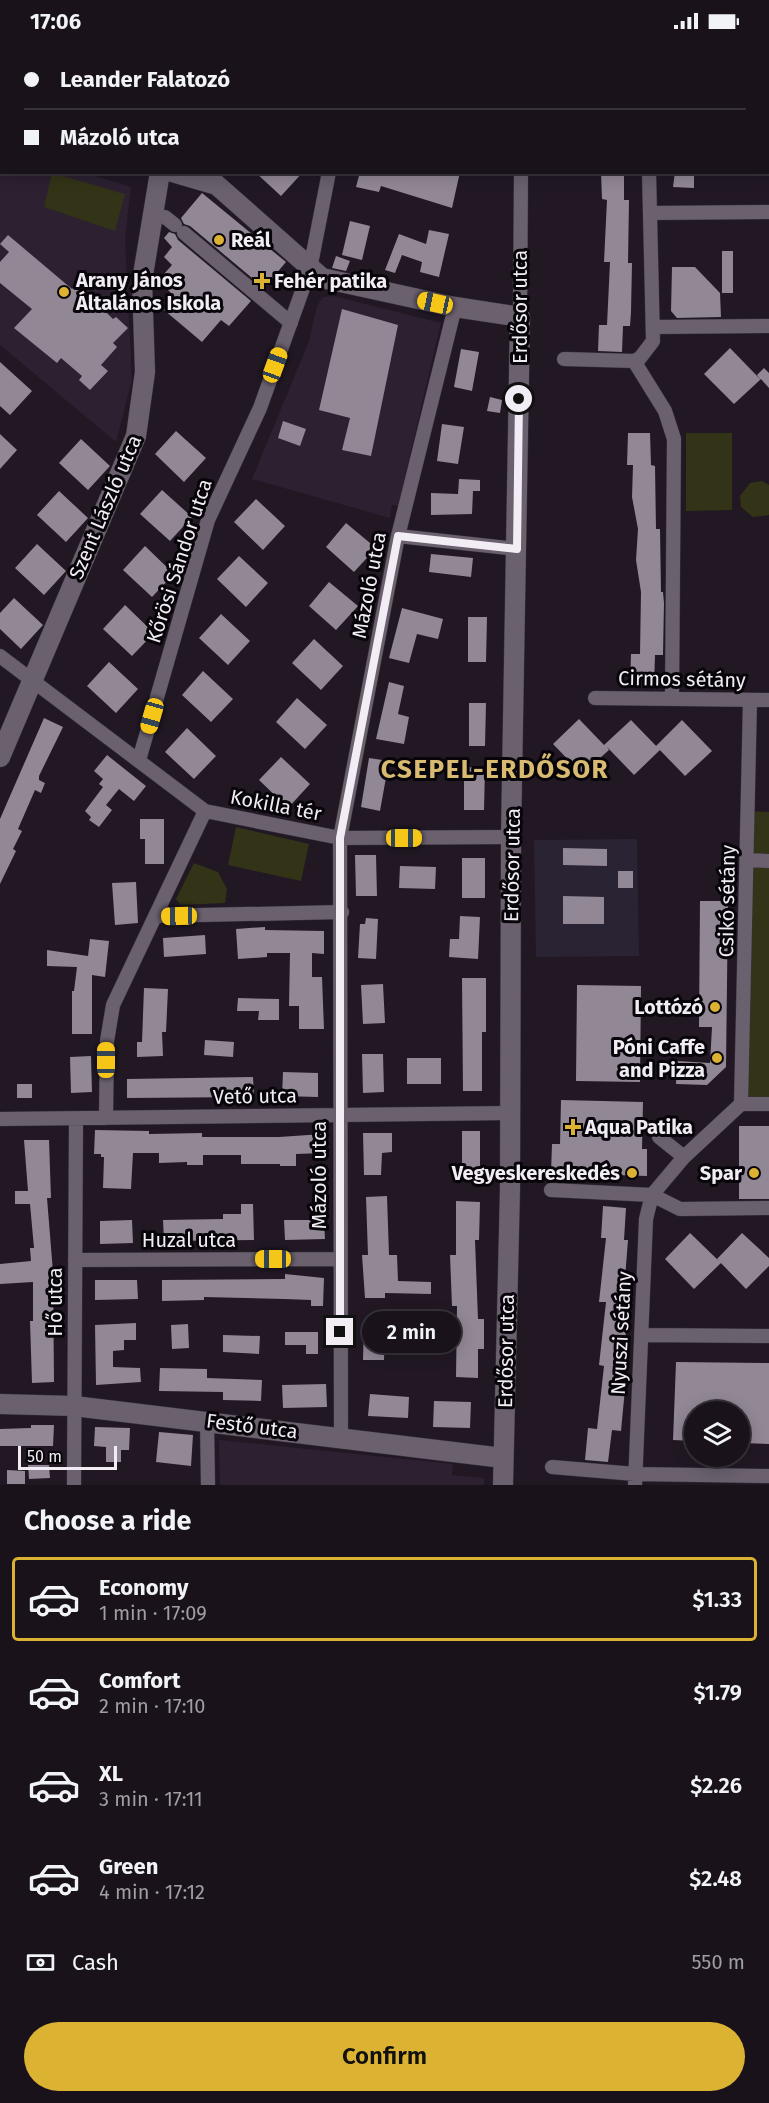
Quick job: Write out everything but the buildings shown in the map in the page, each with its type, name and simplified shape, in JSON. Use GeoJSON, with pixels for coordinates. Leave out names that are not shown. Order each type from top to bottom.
{"type":"FeatureCollection","features":[{"type":"Feature","properties":{"kind":"street","name":"Szent László utca"},"geometry":{"type":"LineString","coordinates":[[0,757],[31,679],[136,436],[145,372],[142,281],[160,174]]}},
{"type":"Feature","properties":{"kind":"street"},"geometry":{"type":"LineString","coordinates":[[183,174],[209,179],[322,278],[454,307],[519,317]]}},
{"type":"Feature","properties":{"kind":"street","name":"Kőrösi Sándor utca"},"geometry":{"type":"LineString","coordinates":[[139,760],[208,520],[260,408],[310,269],[329,174]]}},
{"type":"Feature","properties":{"kind":"street","name":"Erdősor utca"},"geometry":{"type":"LineString","coordinates":[[503,1485],[510,1113],[511,837],[521,174]]}},
{"type":"Feature","properties":{"kind":"street"},"geometry":{"type":"LineString","coordinates":[[564,359],[634,361],[640,358],[653,341],[649,174]]}},
{"type":"Feature","properties":{"kind":"street"},"geometry":{"type":"LineString","coordinates":[[650,213],[769,212]]}},
{"type":"Feature","properties":{"kind":"street"},"geometry":{"type":"LineString","coordinates":[[175,225],[291,323]]}},
{"type":"Feature","properties":{"kind":"street","name":"Mázoló utca"},"geometry":{"type":"LineString","coordinates":[[340,838],[398,536],[454,307]]}},
{"type":"Feature","properties":{"kind":"street"},"geometry":{"type":"LineString","coordinates":[[654,327],[769,326]]}},
{"type":"Feature","properties":{"kind":"street"},"geometry":{"type":"LineString","coordinates":[[634,361],[665,411],[674,439],[672,699]]}},
{"type":"Feature","properties":{"kind":"street"},"geometry":{"type":"LineString","coordinates":[[398,536],[517,549]]}},
{"type":"Feature","properties":{"kind":"street"},"geometry":{"type":"LineString","coordinates":[[0,656],[206,811]]}},
{"type":"Feature","properties":{"kind":"street","name":"Cirmos sétány"},"geometry":{"type":"LineString","coordinates":[[595,698],[769,700]]}},
{"type":"Feature","properties":{"kind":"street","name":"Csikó sétány"},"geometry":{"type":"LineString","coordinates":[[741,1104],[750,700]]}},
{"type":"Feature","properties":{"kind":"street","name":"Kokilla tér"},"geometry":{"type":"LineString","coordinates":[[106,1118],[107,1041],[113,1005],[206,811],[340,838],[342,912]]}},
{"type":"Feature","properties":{"kind":"street"},"geometry":{"type":"LineString","coordinates":[[340,838],[511,837]]}},
{"type":"Feature","properties":{"kind":"street"},"geometry":{"type":"LineString","coordinates":[[747,860],[769,861]]}},
{"type":"Feature","properties":{"kind":"street"},"geometry":{"type":"LineString","coordinates":[[156,916],[342,912]]}},
{"type":"Feature","properties":{"kind":"street","name":"Mázoló utca"},"geometry":{"type":"LineString","coordinates":[[341,1438],[338,1114],[342,912]]}},
{"type":"Feature","properties":{"kind":"street"},"geometry":{"type":"LineString","coordinates":[[652,1194],[684,1157],[741,1104],[769,1104]]}},
{"type":"Feature","properties":{"kind":"street","name":"Vető utca"},"geometry":{"type":"LineString","coordinates":[[0,1119],[510,1113]]}},
{"type":"Feature","properties":{"kind":"street","name":"Hő utca"},"geometry":{"type":"LineString","coordinates":[[74,1485],[76,1119]]}},
{"type":"Feature","properties":{"kind":"street"},"geometry":{"type":"LineString","coordinates":[[659,1137],[684,1157]]}},
{"type":"Feature","properties":{"kind":"street"},"geometry":{"type":"LineString","coordinates":[[551,1190],[652,1194],[680,1209],[769,1208]]}},
{"type":"Feature","properties":{"kind":"street","name":"Nyuszi sétány"},"geometry":{"type":"LineString","coordinates":[[635,1479],[646,1219],[652,1194]]}},
{"type":"Feature","properties":{"kind":"street","name":"Huzal utca"},"geometry":{"type":"LineString","coordinates":[[75,1260],[340,1259]]}},
{"type":"Feature","properties":{"kind":"street"},"geometry":{"type":"LineString","coordinates":[[641,1335],[769,1336]]}},
{"type":"Feature","properties":{"kind":"street","name":"Festő utca"},"geometry":{"type":"LineString","coordinates":[[0,1404],[74,1406],[207,1420],[503,1458]]}},
{"type":"Feature","properties":{"kind":"street"},"geometry":{"type":"LineString","coordinates":[[207,1420],[208,1485]]}},
{"type":"Feature","properties":{"kind":"street"},"geometry":{"type":"LineString","coordinates":[[552,1467],[635,1479],[769,1476]]}},
{"type":"Feature","properties":{"kind":"shaded area","name":"Arany János Általános Iskola"},"geometry":{"type":"Polygon","coordinates":[[[0,174],[89,174],[131,187],[125,239],[132,380],[116,442],[0,345],[0,174]]]}},
{"type":"Feature","properties":{"kind":"shaded area"},"geometry":{"type":"Polygon","coordinates":[[[334,296],[441,323],[398,506],[392,505],[390,518],[252,479],[309,341],[317,306],[323,297],[334,296]]]}},
{"type":"Feature","properties":{"kind":"shaded area"},"geometry":{"type":"Polygon","coordinates":[[[637,839],[639,956],[536,957],[534,840],[637,839]]]}},
{"type":"Feature","properties":{"kind":"shaded area"},"geometry":{"type":"Polygon","coordinates":[[[219,1440],[453,1464],[452,1475],[484,1478],[484,1485],[220,1485],[219,1440]]]}},
{"type":"Feature","properties":{"kind":"green space"},"geometry":{"type":"Polygon","coordinates":[[[52,174],[125,194],[115,231],[44,207],[52,174]]]}},
{"type":"Feature","properties":{"kind":"green space"},"geometry":{"type":"Polygon","coordinates":[[[686,433],[732,433],[732,510],[686,511],[686,433]]]}},
{"type":"Feature","properties":{"kind":"green space"},"geometry":{"type":"Polygon","coordinates":[[[762,481],[769,485],[769,515],[753,517],[741,507],[740,496],[750,483],[762,481]]]}},
{"type":"Feature","properties":{"kind":"green space"},"geometry":{"type":"Polygon","coordinates":[[[749,811],[769,812],[769,1104],[741,1104],[749,811]]]}},
{"type":"Feature","properties":{"kind":"green space"},"geometry":{"type":"Polygon","coordinates":[[[236,827],[309,844],[301,881],[228,865],[236,827]]]}},
{"type":"Feature","properties":{"kind":"green space"},"geometry":{"type":"Polygon","coordinates":[[[194,863],[218,872],[227,889],[225,903],[180,905],[176,899],[194,863]]]}},
{"type":"Feature","properties":{"kind":"place","name":"Reál"},"geometry":{"type":"Point","coordinates":[219,240]}},
{"type":"Feature","properties":{"kind":"place","name":"Fehér patika"},"geometry":{"type":"Point","coordinates":[262,281]}},
{"type":"Feature","properties":{"kind":"place","name":"Arany János Általános Iskola"},"geometry":{"type":"Point","coordinates":[64,292]}},
{"type":"Feature","properties":{"kind":"place","name":"Lottózó"},"geometry":{"type":"Point","coordinates":[715,1007]}},
{"type":"Feature","properties":{"kind":"place","name":"Póni Caffe and Pizza"},"geometry":{"type":"Point","coordinates":[717,1058]}},
{"type":"Feature","properties":{"kind":"place","name":"Aqua Patika"},"geometry":{"type":"Point","coordinates":[573,1127]}},
{"type":"Feature","properties":{"kind":"place","name":"Vegyeskereskedés"},"geometry":{"type":"Point","coordinates":[632,1173]}},
{"type":"Feature","properties":{"kind":"place","name":"Spar"},"geometry":{"type":"Point","coordinates":[754,1173]}},
{"type":"Feature","properties":{"kind":"district","name":"CSEPEL-ERDŐSOR"},"geometry":{"type":"Point","coordinates":[495,769]}},
{"type":"Feature","properties":{"kind":"route"},"geometry":{"type":"LineString","coordinates":[[340,1332],[338,1114],[342,912],[340,838],[398,536],[517,549],[519,399]]}}]}
